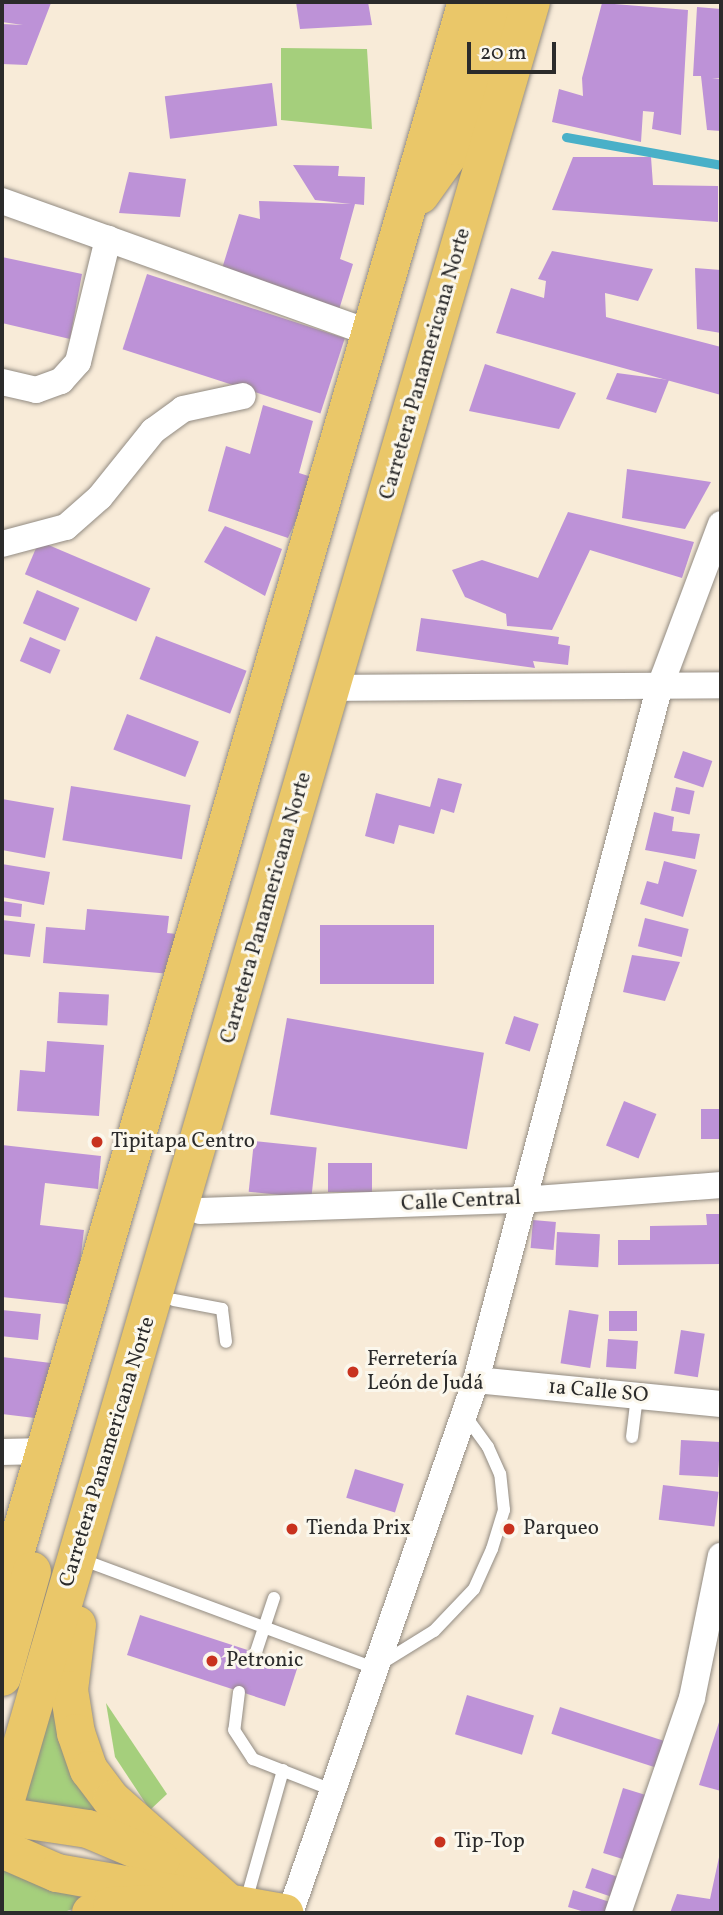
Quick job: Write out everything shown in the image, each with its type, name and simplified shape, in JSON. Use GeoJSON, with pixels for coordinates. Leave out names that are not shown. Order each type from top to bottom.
{"type":"FeatureCollection","features":[{"type":"Feature","properties":{"kind":"highway"},"geometry":{"type":"LineString","coordinates":[[2,1598],[373,334],[467,2]]}},
{"type":"Feature","properties":{"kind":"highway"},"geometry":{"type":"LineString","coordinates":[[407,208],[431,183],[455,146],[501,2]]}},
{"type":"Feature","properties":{"kind":"highway","name":"Carretera Panamericana Norte"},"geometry":{"type":"LineString","coordinates":[[2,1815],[531,2]]}},
{"type":"Feature","properties":{"kind":"highway"},"geometry":{"type":"LineString","coordinates":[[235,1902],[112,1800],[89,1770],[76,1733],[69,1690],[70,1651],[200,1212],[253,1016],[270,897]]}},
{"type":"Feature","properties":{"kind":"highway"},"geometry":{"type":"LineString","coordinates":[[2,1677],[138,1194],[174,1017]]}},
{"type":"Feature","properties":{"kind":"highway"},"geometry":{"type":"LineString","coordinates":[[2,1815],[55,1822],[114,1837],[150,1853],[235,1902]]}},
{"type":"Feature","properties":{"kind":"highway"},"geometry":{"type":"LineString","coordinates":[[2,1849],[57,1873],[287,1913]]}},
{"type":"Feature","properties":{"kind":"highway"},"geometry":{"type":"LineString","coordinates":[[91,1913],[112,1906],[235,1902]]}},
{"type":"Feature","properties":{"kind":"street"},"geometry":{"type":"LineString","coordinates":[[2,201],[373,334]]}},
{"type":"Feature","properties":{"kind":"street"},"geometry":{"type":"LineString","coordinates":[[2,382],[36,390],[61,381],[78,362],[108,239]]}},
{"type":"Feature","properties":{"kind":"street"},"geometry":{"type":"LineString","coordinates":[[2,544],[66,527],[100,497],[153,431],[183,409],[243,396]]}},
{"type":"Feature","properties":{"kind":"street"},"geometry":{"type":"LineString","coordinates":[[287,1913],[476,1380],[659,689],[721,524]]}},
{"type":"Feature","properties":{"kind":"street"},"geometry":{"type":"LineString","coordinates":[[331,688],[659,689],[721,685]]}},
{"type":"Feature","properties":{"kind":"street","name":"Calle Central"},"geometry":{"type":"LineString","coordinates":[[200,1212],[522,1200],[721,1185]]}},
{"type":"Feature","properties":{"kind":"street","name":"1a Calle SO"},"geometry":{"type":"LineString","coordinates":[[476,1380],[721,1404]]}},
{"type":"Feature","properties":{"kind":"street"},"geometry":{"type":"LineString","coordinates":[[2,1452],[45,1451]]}},
{"type":"Feature","properties":{"kind":"street"},"geometry":{"type":"LineString","coordinates":[[618,1913],[692,1698],[721,1556]]}},
{"type":"Feature","properties":{"kind":"lane"},"geometry":{"type":"LineString","coordinates":[[174,1300],[222,1309],[226,1342]]}},
{"type":"Feature","properties":{"kind":"lane"},"geometry":{"type":"LineString","coordinates":[[632,1437],[637,1396]]}},
{"type":"Feature","properties":{"kind":"lane"},"geometry":{"type":"LineString","coordinates":[[94,1564],[374,1668],[434,1632],[474,1589],[492,1549],[503,1510],[500,1474],[488,1447],[464,1414]]}},
{"type":"Feature","properties":{"kind":"lane"},"geometry":{"type":"LineString","coordinates":[[256,1652],[274,1598]]}},
{"type":"Feature","properties":{"kind":"lane"},"geometry":{"type":"LineString","coordinates":[[240,1692],[234,1730],[253,1759],[332,1790]]}},
{"type":"Feature","properties":{"kind":"lane"},"geometry":{"type":"LineString","coordinates":[[235,1902],[282,1770]]}},
{"type":"Feature","properties":{"kind":"green space"},"geometry":{"type":"Polygon","coordinates":[[[281,48],[367,49],[372,129],[281,120],[281,48]]]}},
{"type":"Feature","properties":{"kind":"green space"},"geometry":{"type":"Polygon","coordinates":[[[50,1694],[110,1818],[20,1803],[50,1694]]]}},
{"type":"Feature","properties":{"kind":"green space"},"geometry":{"type":"Polygon","coordinates":[[[106,1703],[167,1794],[150,1810],[115,1757],[106,1703]]]}},
{"type":"Feature","properties":{"kind":"green space"},"geometry":{"type":"Polygon","coordinates":[[[2,1868],[84,1899],[82,1906],[61,1913],[2,1913],[2,1868]]]}},
{"type":"Feature","properties":{"kind":"building"},"geometry":{"type":"Polygon","coordinates":[[[2,2],[51,3],[27,65],[2,64],[2,24],[23,25],[2,22],[2,2]]]}},
{"type":"Feature","properties":{"kind":"building"},"geometry":{"type":"Polygon","coordinates":[[[296,2],[368,2],[372,25],[300,29],[296,2]]]}},
{"type":"Feature","properties":{"kind":"building"},"geometry":{"type":"Polygon","coordinates":[[[602,3],[688,10],[681,135],[652,129],[654,112],[643,111],[641,142],[552,122],[559,89],[583,96],[582,78],[602,3]]]}},
{"type":"Feature","properties":{"kind":"building"},"geometry":{"type":"Polygon","coordinates":[[[697,7],[721,9],[721,78],[712,78],[721,79],[721,131],[707,130],[701,76],[693,76],[697,7]]]}},
{"type":"Feature","properties":{"kind":"building"},"geometry":{"type":"Polygon","coordinates":[[[272,83],[277,126],[170,139],[165,96],[272,83]]]}},
{"type":"Feature","properties":{"kind":"building"},"geometry":{"type":"Polygon","coordinates":[[[573,157],[651,157],[653,185],[718,186],[718,222],[552,210],[573,157]]]}},
{"type":"Feature","properties":{"kind":"building"},"geometry":{"type":"Polygon","coordinates":[[[293,165],[339,166],[338,176],[365,177],[364,205],[355,204],[340,259],[353,264],[338,313],[220,275],[239,214],[260,219],[259,201],[351,204],[315,200],[293,165]]]}},
{"type":"Feature","properties":{"kind":"building"},"geometry":{"type":"Polygon","coordinates":[[[129,172],[186,179],[180,217],[119,213],[129,172]]]}},
{"type":"Feature","properties":{"kind":"building"},"geometry":{"type":"Polygon","coordinates":[[[552,251],[653,269],[638,301],[605,293],[606,317],[721,347],[721,395],[496,333],[511,288],[544,298],[546,281],[538,279],[552,251]]]}},
{"type":"Feature","properties":{"kind":"building"},"geometry":{"type":"Polygon","coordinates":[[[2,257],[82,274],[70,339],[2,323],[2,257]]]}},
{"type":"Feature","properties":{"kind":"building"},"geometry":{"type":"Polygon","coordinates":[[[695,268],[721,270],[721,333],[697,329],[695,268]]]}},
{"type":"Feature","properties":{"kind":"building"},"geometry":{"type":"Polygon","coordinates":[[[147,274],[345,338],[320,413],[123,349],[147,274]]]}},
{"type":"Feature","properties":{"kind":"building"},"geometry":{"type":"Polygon","coordinates":[[[485,364],[576,393],[559,429],[469,411],[485,364]]]}},
{"type":"Feature","properties":{"kind":"building"},"geometry":{"type":"Polygon","coordinates":[[[617,373],[669,380],[656,413],[606,399],[617,373]]]}},
{"type":"Feature","properties":{"kind":"building"},"geometry":{"type":"Polygon","coordinates":[[[263,405],[313,421],[299,473],[315,478],[288,538],[208,511],[226,446],[250,454],[263,405]]]}},
{"type":"Feature","properties":{"kind":"building"},"geometry":{"type":"Polygon","coordinates":[[[627,469],[711,482],[685,529],[622,518],[627,469]]]}},
{"type":"Feature","properties":{"kind":"building"},"geometry":{"type":"Polygon","coordinates":[[[568,512],[694,542],[682,578],[590,550],[552,630],[507,626],[506,614],[465,597],[452,570],[482,560],[538,578],[568,512]]]}},
{"type":"Feature","properties":{"kind":"building"},"geometry":{"type":"Polygon","coordinates":[[[225,526],[282,549],[265,596],[204,562],[225,526]]]}},
{"type":"Feature","properties":{"kind":"building"},"geometry":{"type":"Polygon","coordinates":[[[39,541],[150,588],[136,621],[25,574],[39,541]]]}},
{"type":"Feature","properties":{"kind":"building"},"geometry":{"type":"Polygon","coordinates":[[[37,590],[79,608],[65,641],[23,623],[37,590]]]}},
{"type":"Feature","properties":{"kind":"building"},"geometry":{"type":"Polygon","coordinates":[[[421,618],[559,637],[558,644],[570,646],[568,665],[533,661],[535,668],[416,651],[421,618]]]}},
{"type":"Feature","properties":{"kind":"building"},"geometry":{"type":"Polygon","coordinates":[[[156,636],[247,671],[230,714],[140,679],[156,636]]]}},
{"type":"Feature","properties":{"kind":"building"},"geometry":{"type":"Polygon","coordinates":[[[30,637],[60,650],[50,674],[20,661],[30,637]]]}},
{"type":"Feature","properties":{"kind":"building"},"geometry":{"type":"Polygon","coordinates":[[[127,714],[199,742],[185,777],[113,749],[127,714]]]}},
{"type":"Feature","properties":{"kind":"building"},"geometry":{"type":"Polygon","coordinates":[[[683,751],[712,761],[703,788],[674,777],[683,751]]]}},
{"type":"Feature","properties":{"kind":"building"},"geometry":{"type":"Polygon","coordinates":[[[438,778],[462,784],[454,813],[441,809],[434,834],[399,825],[394,844],[365,836],[376,793],[430,807],[438,778]]]}},
{"type":"Feature","properties":{"kind":"building"},"geometry":{"type":"Polygon","coordinates":[[[71,786],[191,805],[182,859],[62,840],[71,786]]]}},
{"type":"Feature","properties":{"kind":"building"},"geometry":{"type":"Polygon","coordinates":[[[676,787],[695,791],[690,814],[671,810],[676,787]]]}},
{"type":"Feature","properties":{"kind":"building"},"geometry":{"type":"Polygon","coordinates":[[[2,799],[54,808],[45,858],[2,850],[2,799]]]}},
{"type":"Feature","properties":{"kind":"building"},"geometry":{"type":"Polygon","coordinates":[[[654,812],[674,817],[672,831],[700,834],[695,859],[645,850],[654,812]]]}},
{"type":"Feature","properties":{"kind":"building"},"geometry":{"type":"Polygon","coordinates":[[[664,861],[697,870],[683,917],[640,904],[647,881],[658,884],[664,861]]]}},
{"type":"Feature","properties":{"kind":"building"},"geometry":{"type":"Polygon","coordinates":[[[2,864],[50,872],[44,905],[2,897],[2,864]]]}},
{"type":"Feature","properties":{"kind":"building"},"geometry":{"type":"Polygon","coordinates":[[[2,901],[22,904],[21,917],[2,915],[2,901]]]}},
{"type":"Feature","properties":{"kind":"building"},"geometry":{"type":"Polygon","coordinates":[[[87,909],[169,916],[167,933],[186,935],[183,975],[43,963],[46,927],[85,930],[87,909]]]}},
{"type":"Feature","properties":{"kind":"building"},"geometry":{"type":"Polygon","coordinates":[[[645,918],[689,929],[682,957],[638,946],[645,918]]]}},
{"type":"Feature","properties":{"kind":"building"},"geometry":{"type":"Polygon","coordinates":[[[2,920],[35,924],[30,957],[2,954],[2,920]]]}},
{"type":"Feature","properties":{"kind":"building"},"geometry":{"type":"Polygon","coordinates":[[[320,925],[434,925],[434,984],[320,984],[320,925]]]}},
{"type":"Feature","properties":{"kind":"building"},"geometry":{"type":"Polygon","coordinates":[[[632,955],[680,962],[665,1001],[623,992],[632,955]]]}},
{"type":"Feature","properties":{"kind":"building"},"geometry":{"type":"Polygon","coordinates":[[[59,992],[109,995],[107,1026],[57,1023],[59,992]]]}},
{"type":"Feature","properties":{"kind":"building"},"geometry":{"type":"Polygon","coordinates":[[[514,1016],[539,1024],[530,1052],[505,1044],[514,1016]]]}},
{"type":"Feature","properties":{"kind":"building"},"geometry":{"type":"Polygon","coordinates":[[[287,1018],[484,1053],[467,1149],[270,1115],[287,1018]]]}},
{"type":"Feature","properties":{"kind":"building"},"geometry":{"type":"Polygon","coordinates":[[[47,1041],[104,1045],[99,1116],[17,1111],[20,1070],[45,1072],[47,1041]]]}},
{"type":"Feature","properties":{"kind":"building"},"geometry":{"type":"Polygon","coordinates":[[[624,1101],[656,1114],[638,1159],[606,1146],[624,1101]]]}},
{"type":"Feature","properties":{"kind":"building"},"geometry":{"type":"Polygon","coordinates":[[[701,1109],[721,1109],[721,1139],[701,1139],[701,1109]]]}},
{"type":"Feature","properties":{"kind":"building"},"geometry":{"type":"Polygon","coordinates":[[[254,1141],[317,1148],[311,1198],[249,1192],[254,1141]]]}},
{"type":"Feature","properties":{"kind":"building"},"geometry":{"type":"Polygon","coordinates":[[[2,1145],[101,1156],[98,1189],[45,1183],[40,1225],[84,1230],[75,1305],[2,1297],[2,1145]]]}},
{"type":"Feature","properties":{"kind":"building"},"geometry":{"type":"Polygon","coordinates":[[[328,1163],[372,1163],[372,1192],[328,1192],[328,1163]]]}},
{"type":"Feature","properties":{"kind":"building"},"geometry":{"type":"Polygon","coordinates":[[[706,1214],[721,1214],[721,1264],[618,1265],[618,1240],[650,1240],[650,1226],[707,1225],[706,1214]]]}},
{"type":"Feature","properties":{"kind":"building"},"geometry":{"type":"Polygon","coordinates":[[[533,1220],[556,1222],[553,1250],[531,1248],[533,1220]]]}},
{"type":"Feature","properties":{"kind":"building"},"geometry":{"type":"Polygon","coordinates":[[[557,1232],[600,1234],[598,1267],[555,1265],[557,1232]]]}},
{"type":"Feature","properties":{"kind":"building"},"geometry":{"type":"Polygon","coordinates":[[[2,1310],[41,1314],[38,1340],[2,1336],[2,1310]]]}},
{"type":"Feature","properties":{"kind":"building"},"geometry":{"type":"Polygon","coordinates":[[[569,1310],[599,1315],[590,1368],[561,1363],[569,1310]]]}},
{"type":"Feature","properties":{"kind":"building"},"geometry":{"type":"Polygon","coordinates":[[[609,1311],[637,1311],[637,1331],[609,1331],[609,1311]]]}},
{"type":"Feature","properties":{"kind":"building"},"geometry":{"type":"Polygon","coordinates":[[[681,1330],[705,1334],[698,1377],[674,1373],[681,1330]]]}},
{"type":"Feature","properties":{"kind":"building"},"geometry":{"type":"Polygon","coordinates":[[[608,1339],[638,1341],[636,1369],[606,1367],[608,1339]]]}},
{"type":"Feature","properties":{"kind":"building"},"geometry":{"type":"Polygon","coordinates":[[[2,1357],[51,1363],[43,1419],[2,1414],[2,1357]]]}},
{"type":"Feature","properties":{"kind":"building"},"geometry":{"type":"Polygon","coordinates":[[[681,1440],[720,1442],[718,1477],[679,1475],[681,1440]]]}},
{"type":"Feature","properties":{"kind":"building"},"geometry":{"type":"Polygon","coordinates":[[[355,1469],[404,1484],[395,1513],[346,1498],[355,1469]]]}},
{"type":"Feature","properties":{"kind":"building"},"geometry":{"type":"Polygon","coordinates":[[[663,1485],[719,1492],[714,1527],[659,1520],[663,1485]]]}},
{"type":"Feature","properties":{"kind":"building","name":"Petronic"},"geometry":{"type":"Polygon","coordinates":[[[140,1615],[298,1666],[285,1706],[127,1655],[140,1615]]]}},
{"type":"Feature","properties":{"kind":"building"},"geometry":{"type":"Polygon","coordinates":[[[467,1695],[534,1715],[522,1755],[455,1734],[467,1695]]]}},
{"type":"Feature","properties":{"kind":"building"},"geometry":{"type":"Polygon","coordinates":[[[560,1707],[671,1743],[663,1770],[551,1734],[560,1707]]]}},
{"type":"Feature","properties":{"kind":"building"},"geometry":{"type":"Polygon","coordinates":[[[721,1716],[721,1791],[699,1785],[721,1716]]]}},
{"type":"Feature","properties":{"kind":"building"},"geometry":{"type":"Polygon","coordinates":[[[623,1788],[650,1796],[630,1861],[603,1853],[623,1788]]]}},
{"type":"Feature","properties":{"kind":"building"},"geometry":{"type":"Polygon","coordinates":[[[721,1848],[721,1913],[670,1913],[677,1894],[710,1899],[721,1848]]]}},
{"type":"Feature","properties":{"kind":"building"},"geometry":{"type":"Polygon","coordinates":[[[592,1868],[626,1880],[619,1900],[585,1888],[592,1868]]]}},
{"type":"Feature","properties":{"kind":"building"},"geometry":{"type":"Polygon","coordinates":[[[573,1890],[616,1904],[614,1913],[588,1913],[568,1907],[573,1890]]]}},
{"type":"Feature","properties":{"kind":"waterway"},"geometry":{"type":"LineString","coordinates":[[566,137],[721,165]]}},
{"type":"Feature","properties":{"kind":"place","name":"Tipitapa Centro"},"geometry":{"type":"Point","coordinates":[97,1142]}},
{"type":"Feature","properties":{"kind":"place","name":"Ferretería León de Judá"},"geometry":{"type":"Point","coordinates":[353,1372]}},
{"type":"Feature","properties":{"kind":"place","name":"Tienda Prix"},"geometry":{"type":"Point","coordinates":[292,1529]}},
{"type":"Feature","properties":{"kind":"place","name":"Parqueo"},"geometry":{"type":"Point","coordinates":[509,1529]}},
{"type":"Feature","properties":{"kind":"place","name":"Petronic"},"geometry":{"type":"Point","coordinates":[212,1661]}},
{"type":"Feature","properties":{"kind":"place","name":"Tip-Top"},"geometry":{"type":"Point","coordinates":[440,1842]}}]}
